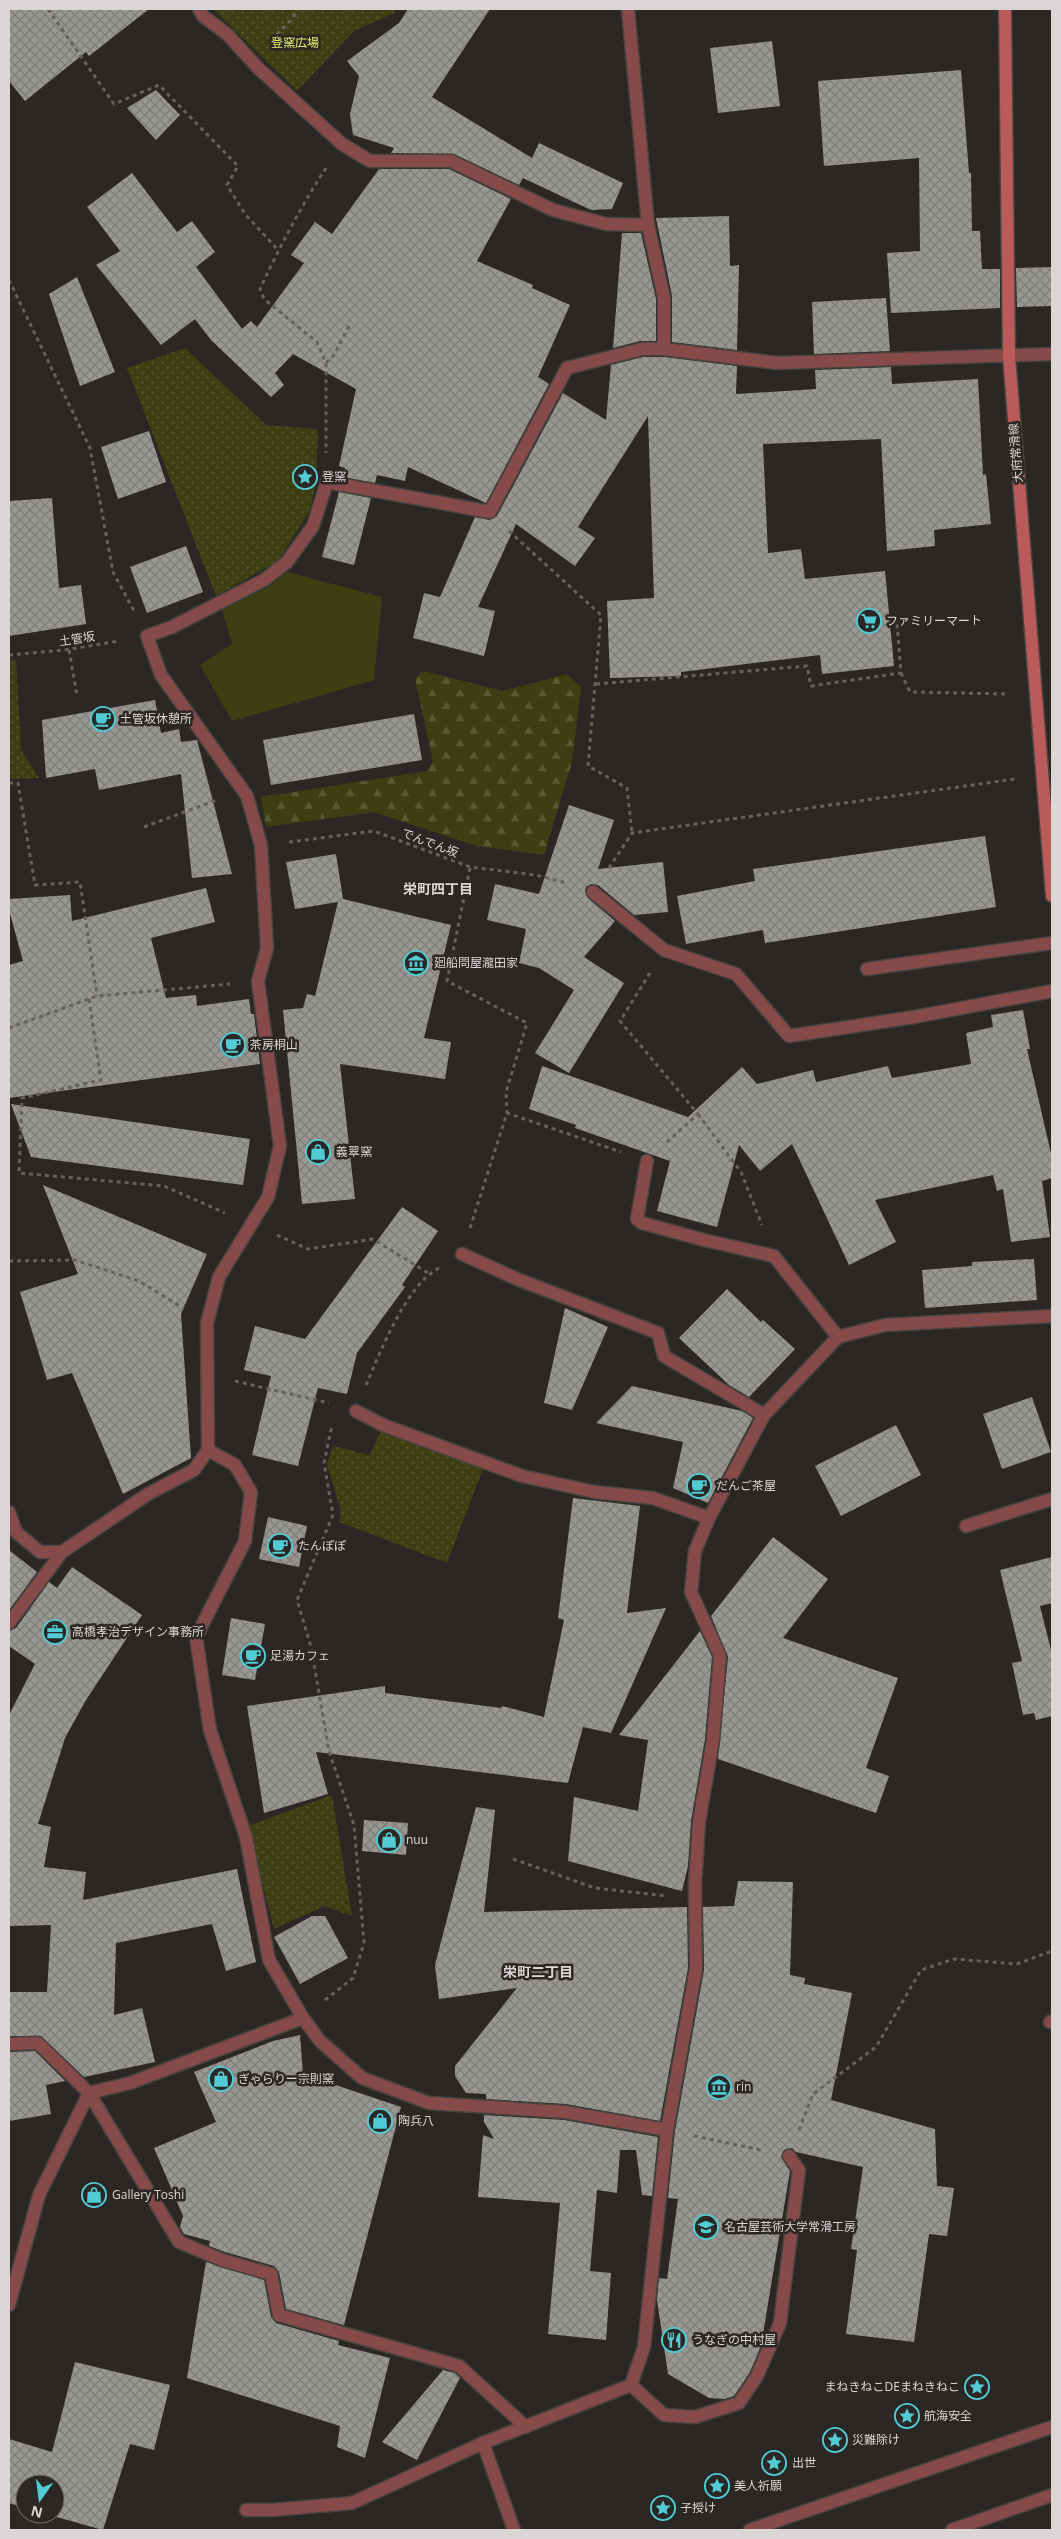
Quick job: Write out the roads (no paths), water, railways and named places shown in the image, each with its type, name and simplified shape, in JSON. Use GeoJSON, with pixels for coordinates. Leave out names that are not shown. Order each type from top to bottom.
{"type":"FeatureCollection","features":[{"type":"Feature","properties":{"kind":"main road","name":"大府常滑線"},"geometry":{"type":"LineString","coordinates":[[1005,9],[1008,356],[1036,694],[1047,775],[1052,896]]}},
{"type":"Feature","properties":{"kind":"street"},"geometry":{"type":"LineString","coordinates":[[199,9],[203,16],[228,35],[251,60],[342,144],[370,161],[452,161],[553,210],[606,224],[648,226]]}},
{"type":"Feature","properties":{"kind":"street"},"geometry":{"type":"LineString","coordinates":[[628,9],[648,226],[664,298],[664,349]]}},
{"type":"Feature","properties":{"kind":"street"},"geometry":{"type":"LineString","coordinates":[[9,1623],[62,1552],[148,1494],[194,1470],[208,1450],[207,1323],[219,1277],[268,1198],[280,1146],[258,981],[267,948],[261,845],[247,796],[161,675],[147,636],[172,627],[256,584],[287,562],[314,526],[327,482],[490,512],[567,368],[642,349],[664,349],[777,363],[1052,354]]}},
{"type":"Feature","properties":{"kind":"street"},"geometry":{"type":"LineString","coordinates":[[593,892],[664,950],[736,974],[789,1036],[914,1017],[1052,991]]}},
{"type":"Feature","properties":{"kind":"street"},"geometry":{"type":"LineString","coordinates":[[867,969],[1052,943]]}},
{"type":"Feature","properties":{"kind":"street"},"geometry":{"type":"LineString","coordinates":[[647,1161],[637,1219],[642,1223],[704,1240],[774,1256],[838,1337]]}},
{"type":"Feature","properties":{"kind":"street"},"geometry":{"type":"LineString","coordinates":[[462,1254],[517,1279],[658,1333],[664,1356],[764,1415]]}},
{"type":"Feature","properties":{"kind":"street"},"geometry":{"type":"LineString","coordinates":[[246,2510],[272,2510],[352,2503],[483,2443],[631,2384],[644,2347],[667,2130],[696,1969],[695,1899],[699,1822],[713,1740],[720,1656],[691,1592],[696,1550],[709,1518],[764,1415],[838,1337],[885,1325],[1052,1316]]}},
{"type":"Feature","properties":{"kind":"street"},"geometry":{"type":"LineString","coordinates":[[356,1411],[382,1424],[522,1476],[595,1492],[653,1498],[709,1518]]}},
{"type":"Feature","properties":{"kind":"street"},"geometry":{"type":"LineString","coordinates":[[208,1450],[235,1465],[251,1492],[245,1541],[196,1636],[210,1730],[246,1837],[269,1960],[303,2018],[320,2042],[362,2078],[429,2103],[565,2112],[667,2130]]}},
{"type":"Feature","properties":{"kind":"street"},"geometry":{"type":"LineString","coordinates":[[966,1526],[1052,1499]]}},
{"type":"Feature","properties":{"kind":"street"},"geometry":{"type":"LineString","coordinates":[[9,1512],[16,1532],[40,1552],[62,1552]]}},
{"type":"Feature","properties":{"kind":"street"},"geometry":{"type":"LineString","coordinates":[[9,2305],[39,2195],[90,2094],[130,2083],[303,2018]]}},
{"type":"Feature","properties":{"kind":"street"},"geometry":{"type":"LineString","coordinates":[[9,2044],[38,2043],[90,2094],[179,2242],[222,2260],[271,2274],[279,2315],[460,2366],[526,2427]]}},
{"type":"Feature","properties":{"kind":"street"},"geometry":{"type":"LineString","coordinates":[[631,2384],[664,2414],[695,2417],[739,2403],[744,2396],[757,2376],[780,2323],[799,2170],[790,2156]]}},
{"type":"Feature","properties":{"kind":"street"},"geometry":{"type":"LineString","coordinates":[[750,2530],[1052,2427]]}},
{"type":"Feature","properties":{"kind":"street"},"geometry":{"type":"LineString","coordinates":[[483,2443],[512,2526]]}},
{"type":"Feature","properties":{"kind":"street"},"geometry":{"type":"LineString","coordinates":[[952,2530],[972,2527],[1052,2495]]}},
{"type":"Feature","properties":{"kind":"place","name":"登窯"},"geometry":{"type":"Point","coordinates":[305,477]}},
{"type":"Feature","properties":{"kind":"place","name":"ファミリーマート"},"geometry":{"type":"Point","coordinates":[869,621]}},
{"type":"Feature","properties":{"kind":"place","name":"土管坂休憩所"},"geometry":{"type":"Point","coordinates":[103,719]}},
{"type":"Feature","properties":{"kind":"place","name":"廻船問屋瀧田家"},"geometry":{"type":"Point","coordinates":[416,963]}},
{"type":"Feature","properties":{"kind":"place","name":"茶房桐山"},"geometry":{"type":"Point","coordinates":[233,1045]}},
{"type":"Feature","properties":{"kind":"place","name":"義翠窯"},"geometry":{"type":"Point","coordinates":[318,1152]}},
{"type":"Feature","properties":{"kind":"place","name":"だんご茶屋"},"geometry":{"type":"Point","coordinates":[699,1486]}},
{"type":"Feature","properties":{"kind":"place","name":"たんぽぽ"},"geometry":{"type":"Point","coordinates":[280,1546]}},
{"type":"Feature","properties":{"kind":"place","name":"高橋孝治デザイン事務所"},"geometry":{"type":"Point","coordinates":[55,1632]}},
{"type":"Feature","properties":{"kind":"place","name":"足湯カフェ"},"geometry":{"type":"Point","coordinates":[253,1656]}},
{"type":"Feature","properties":{"kind":"place","name":"nuu"},"geometry":{"type":"Point","coordinates":[389,1840]}},
{"type":"Feature","properties":{"kind":"place","name":"ぎゃらりー宗則窯"},"geometry":{"type":"Point","coordinates":[221,2079]}},
{"type":"Feature","properties":{"kind":"place","name":"rin"},"geometry":{"type":"Point","coordinates":[719,2087]}},
{"type":"Feature","properties":{"kind":"place","name":"陶兵八"},"geometry":{"type":"Point","coordinates":[380,2121]}},
{"type":"Feature","properties":{"kind":"place","name":"Gallery Toshi"},"geometry":{"type":"Point","coordinates":[94,2195]}},
{"type":"Feature","properties":{"kind":"place","name":"名古屋芸術大学常滑工房"},"geometry":{"type":"Point","coordinates":[706,2227]}},
{"type":"Feature","properties":{"kind":"place","name":"うなぎの中村屋"},"geometry":{"type":"Point","coordinates":[674,2340]}},
{"type":"Feature","properties":{"kind":"place","name":"まねきねこDEまねきねこ"},"geometry":{"type":"Point","coordinates":[977,2387]}},
{"type":"Feature","properties":{"kind":"place","name":"航海安全"},"geometry":{"type":"Point","coordinates":[907,2416]}},
{"type":"Feature","properties":{"kind":"place","name":"災難除け"},"geometry":{"type":"Point","coordinates":[835,2440]}},
{"type":"Feature","properties":{"kind":"place","name":"出世"},"geometry":{"type":"Point","coordinates":[774,2463]}},
{"type":"Feature","properties":{"kind":"place","name":"美人祈願"},"geometry":{"type":"Point","coordinates":[717,2486]}},
{"type":"Feature","properties":{"kind":"place","name":"子授け"},"geometry":{"type":"Point","coordinates":[663,2508]}},
{"type":"Feature","properties":{"kind":"district","name":"栄町四丁目"},"geometry":{"type":"Point","coordinates":[438,889]}},
{"type":"Feature","properties":{"kind":"district","name":"栄町二丁目"},"geometry":{"type":"Point","coordinates":[538,1972]}},
{"type":"Feature","properties":{"kind":"park label","name":"登窯広場"},"geometry":{"type":"Point","coordinates":[295,43]}}]}
